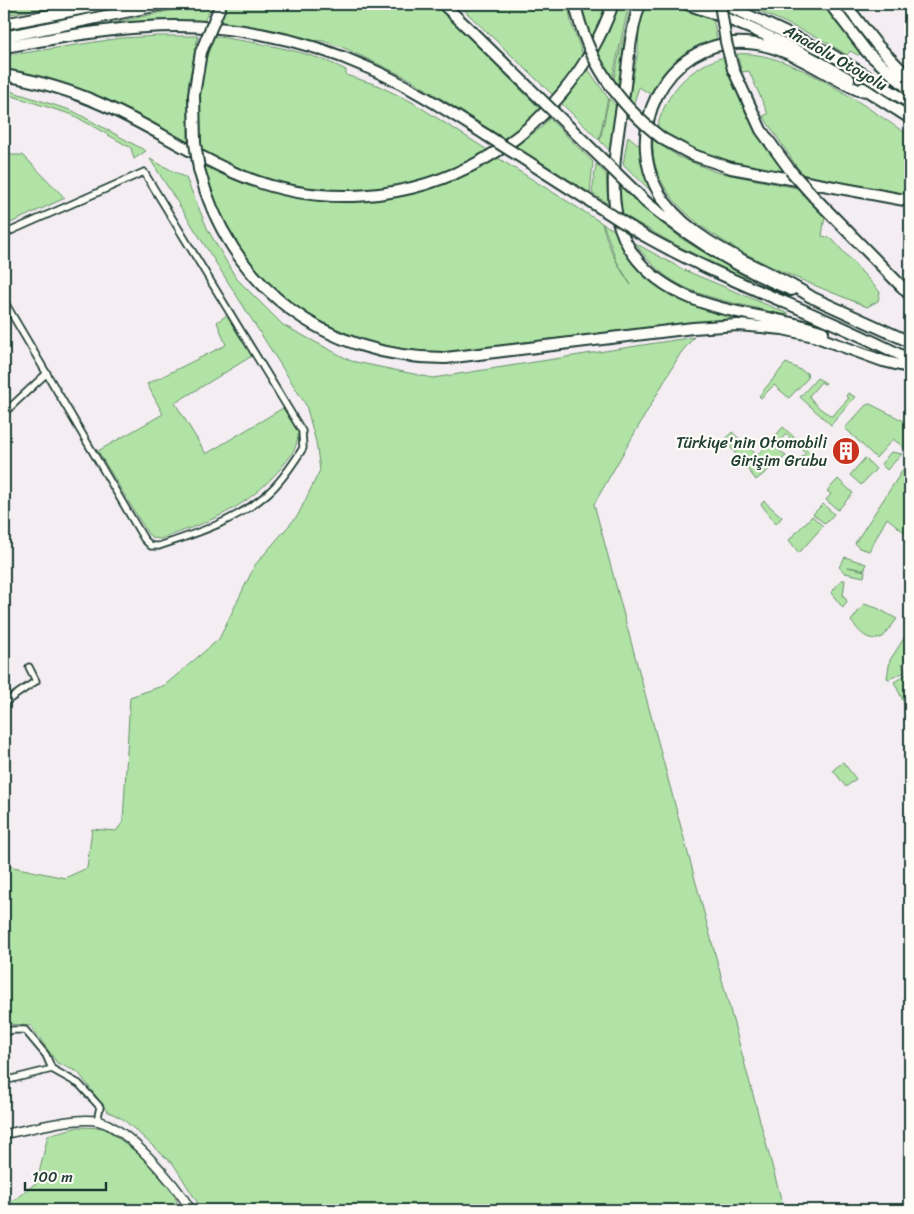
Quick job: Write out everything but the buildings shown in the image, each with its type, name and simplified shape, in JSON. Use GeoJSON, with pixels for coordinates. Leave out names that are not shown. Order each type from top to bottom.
{"type":"FeatureCollection","features":[{"type":"Feature","properties":{"kind":"highway"},"geometry":{"type":"LineString","coordinates":[[4,24],[104,4]]}},
{"type":"Feature","properties":{"kind":"highway"},"geometry":{"type":"LineString","coordinates":[[4,37],[164,4]]}},
{"type":"Feature","properties":{"kind":"highway"},"geometry":{"type":"LineString","coordinates":[[221,4],[201,52],[194,96],[195,143],[199,168],[210,203],[241,260],[266,288],[300,316],[333,335],[365,348],[406,356],[466,356],[723,325],[783,329],[814,336],[883,361],[910,365]]}},
{"type":"Feature","properties":{"kind":"highway"},"geometry":{"type":"LineString","coordinates":[[443,4],[647,202],[684,232],[727,259],[778,285],[814,298]]}},
{"type":"Feature","properties":{"kind":"highway"},"geometry":{"type":"LineString","coordinates":[[575,4],[590,52],[604,78],[630,112],[663,139],[693,156],[731,168],[910,201]]}},
{"type":"Feature","properties":{"kind":"highway"},"geometry":{"type":"LineString","coordinates":[[4,75],[47,84],[102,104],[223,168],[267,185],[316,195],[381,194],[418,187],[452,175],[492,155],[522,133],[553,104],[572,80],[595,43],[613,4]]}},
{"type":"Feature","properties":{"kind":"highway"},"geometry":{"type":"LineString","coordinates":[[640,4],[630,53],[613,172],[613,199],[617,221],[637,258],[661,281],[685,295],[716,305],[816,329],[910,365]]}},
{"type":"Feature","properties":{"kind":"highway","name":"Anadolu Otoyolu"},"geometry":{"type":"LineString","coordinates":[[688,4],[731,19],[784,43],[868,91],[910,118]]}},
{"type":"Feature","properties":{"kind":"highway"},"geometry":{"type":"LineString","coordinates":[[720,4],[726,42],[733,69],[757,122],[790,170],[910,296]]}},
{"type":"Feature","properties":{"kind":"highway","name":"Anadolu Otoyolu"},"geometry":{"type":"LineString","coordinates":[[724,4],[829,53],[910,103]]}},
{"type":"Feature","properties":{"kind":"highway"},"geometry":{"type":"LineString","coordinates":[[830,4],[866,52],[910,90]]}},
{"type":"Feature","properties":{"kind":"highway"},"geometry":{"type":"LineString","coordinates":[[844,4],[877,46],[910,79]]}},
{"type":"Feature","properties":{"kind":"highway"},"geometry":{"type":"LineString","coordinates":[[4,47],[147,27],[211,28],[267,36],[309,45],[371,69],[411,89],[643,234],[714,273],[868,339],[910,365]]}},
{"type":"Feature","properties":{"kind":"highway"},"geometry":{"type":"LineString","coordinates":[[868,91],[850,86],[781,51],[748,43],[729,44],[700,52],[677,67],[656,96],[648,118],[645,144],[649,168],[661,195],[673,211],[714,243],[814,298],[910,342]]}},
{"type":"Feature","properties":{"kind":"main road"},"geometry":{"type":"LineString","coordinates":[[4,1134],[53,1124],[97,1121],[105,1123],[131,1140],[166,1175],[191,1210]]}},
{"type":"Feature","properties":{"kind":"street"},"geometry":{"type":"LineString","coordinates":[[4,234],[144,172],[302,431],[303,448],[268,494],[234,517],[217,526],[159,546],[151,546],[144,540],[4,301]]}},
{"type":"Feature","properties":{"kind":"street"},"geometry":{"type":"LineString","coordinates":[[4,413],[47,373]]}},
{"type":"Feature","properties":{"kind":"street"},"geometry":{"type":"LineString","coordinates":[[4,703],[36,681],[29,667]]}},
{"type":"Feature","properties":{"kind":"street"},"geometry":{"type":"LineString","coordinates":[[4,1032],[26,1030],[46,1055],[52,1069],[79,1084],[100,1107],[97,1121]]}},
{"type":"Feature","properties":{"kind":"street"},"geometry":{"type":"LineString","coordinates":[[4,1081],[52,1069]]}},
{"type":"Feature","properties":{"kind":"green space"},"geometry":{"type":"Polygon","coordinates":[[[4,4],[68,4],[4,15],[4,4]]]}},
{"type":"Feature","properties":{"kind":"green space"},"geometry":{"type":"Polygon","coordinates":[[[201,4],[213,4],[203,23],[103,27],[103,25],[201,4]]]}},
{"type":"Feature","properties":{"kind":"green space"},"geometry":{"type":"Polygon","coordinates":[[[226,4],[435,4],[541,110],[507,140],[410,79],[342,47],[323,41],[308,40],[247,26],[216,23],[226,4]]]}},
{"type":"Feature","properties":{"kind":"green space"},"geometry":{"type":"Polygon","coordinates":[[[461,4],[568,4],[571,23],[583,55],[554,96],[467,13],[461,4]]]}},
{"type":"Feature","properties":{"kind":"green space"},"geometry":{"type":"Polygon","coordinates":[[[580,4],[608,4],[592,42],[580,4]]]}},
{"type":"Feature","properties":{"kind":"green space"},"geometry":{"type":"Polygon","coordinates":[[[619,4],[629,4],[612,80],[597,53],[608,34],[619,4]]]}},
{"type":"Feature","properties":{"kind":"green space"},"geometry":{"type":"Polygon","coordinates":[[[631,4],[634,4],[618,88],[613,82],[631,4]]]}},
{"type":"Feature","properties":{"kind":"green space"},"geometry":{"type":"Polygon","coordinates":[[[644,4],[674,4],[713,18],[717,39],[682,55],[650,94],[639,87],[633,106],[628,101],[638,52],[639,29],[644,4]]]}},
{"type":"Feature","properties":{"kind":"green space"},"geometry":{"type":"Polygon","coordinates":[[[744,4],[822,4],[861,54],[858,55],[850,51],[847,55],[819,38],[744,4]]]}},
{"type":"Feature","properties":{"kind":"green space"},"geometry":{"type":"Polygon","coordinates":[[[198,36],[188,86],[188,143],[122,107],[99,97],[53,80],[29,73],[4,69],[4,56],[121,38],[198,36]]]}},
{"type":"Feature","properties":{"kind":"green space"},"geometry":{"type":"Polygon","coordinates":[[[212,36],[281,48],[331,63],[346,70],[346,75],[377,85],[412,102],[489,151],[453,170],[425,180],[376,190],[351,192],[301,189],[253,176],[202,150],[199,135],[198,90],[212,36]]]}},
{"type":"Feature","properties":{"kind":"green space"},"geometry":{"type":"Polygon","coordinates":[[[737,54],[758,55],[803,70],[850,96],[910,136],[910,195],[803,176],[763,116],[768,114],[749,71],[742,72],[737,54]]]}},
{"type":"Feature","properties":{"kind":"green space"},"geometry":{"type":"Polygon","coordinates":[[[724,57],[742,105],[784,172],[750,166],[702,152],[657,128],[666,103],[681,83],[700,67],[724,57]]]}},
{"type":"Feature","properties":{"kind":"green space"},"geometry":{"type":"Polygon","coordinates":[[[588,69],[608,98],[599,140],[561,103],[588,69]]]}},
{"type":"Feature","properties":{"kind":"green space"},"geometry":{"type":"Polygon","coordinates":[[[4,89],[73,111],[146,151],[134,159],[131,148],[73,115],[9,95],[4,99],[4,89]]]}},
{"type":"Feature","properties":{"kind":"green space"},"geometry":{"type":"Polygon","coordinates":[[[609,98],[616,106],[610,151],[600,141],[609,98]]]}},
{"type":"Feature","properties":{"kind":"green space"},"geometry":{"type":"Polygon","coordinates":[[[549,118],[593,162],[590,193],[516,146],[542,127],[549,118]]]}},
{"type":"Feature","properties":{"kind":"green space"},"geometry":{"type":"Polygon","coordinates":[[[628,136],[639,145],[646,176],[654,194],[623,164],[628,136]]]}},
{"type":"Feature","properties":{"kind":"green space"},"geometry":{"type":"Polygon","coordinates":[[[653,140],[679,157],[716,172],[797,188],[825,216],[822,236],[831,238],[880,292],[878,301],[867,307],[805,281],[733,247],[700,225],[674,200],[658,172],[653,140]]]}},
{"type":"Feature","properties":{"kind":"green space"},"geometry":{"type":"Polygon","coordinates":[[[4,147],[10,155],[23,155],[65,198],[4,226],[4,147]]]}},
{"type":"Feature","properties":{"kind":"green space"},"geometry":{"type":"Polygon","coordinates":[[[498,158],[602,223],[607,240],[614,256],[621,271],[631,285],[616,260],[603,224],[620,234],[637,265],[657,284],[680,299],[733,320],[683,323],[444,352],[402,348],[362,339],[325,323],[291,302],[261,275],[236,243],[217,207],[205,166],[246,184],[272,192],[331,201],[360,201],[416,192],[471,172],[498,158]]]}},
{"type":"Feature","properties":{"kind":"green space"},"geometry":{"type":"Polygon","coordinates":[[[150,159],[186,178],[208,230],[236,278],[283,325],[351,361],[433,378],[694,337],[680,354],[594,504],[784,1210],[202,1210],[174,1165],[123,1119],[107,1111],[78,1072],[57,1063],[31,1026],[10,1024],[4,1015],[4,865],[65,878],[87,868],[92,829],[116,831],[123,822],[130,697],[165,685],[219,639],[255,565],[298,515],[320,470],[316,442],[306,405],[150,159]]]}},
{"type":"Feature","properties":{"kind":"green space"},"geometry":{"type":"Polygon","coordinates":[[[596,164],[606,174],[608,204],[592,193],[596,164]]]}},
{"type":"Feature","properties":{"kind":"green space"},"geometry":{"type":"Polygon","coordinates":[[[619,186],[682,239],[757,284],[676,245],[622,214],[619,186]]]}},
{"type":"Feature","properties":{"kind":"green space"},"geometry":{"type":"Polygon","coordinates":[[[635,243],[684,270],[789,314],[775,313],[716,299],[686,288],[659,270],[635,243]]]}},
{"type":"Feature","properties":{"kind":"green space"},"geometry":{"type":"Polygon","coordinates":[[[227,315],[252,356],[175,403],[206,454],[283,408],[298,432],[297,443],[290,457],[254,495],[211,520],[161,539],[153,538],[148,534],[98,451],[163,414],[147,384],[226,345],[217,322],[227,315]]]}},
{"type":"Feature","properties":{"kind":"green space"},"geometry":{"type":"Polygon","coordinates":[[[786,363],[807,373],[808,378],[789,398],[774,385],[761,398],[759,396],[786,363]]]}},
{"type":"Feature","properties":{"kind":"green space"},"geometry":{"type":"Polygon","coordinates":[[[817,378],[826,383],[821,382],[809,396],[819,408],[832,416],[849,398],[846,396],[848,393],[855,397],[831,425],[800,397],[817,378]]]}},
{"type":"Feature","properties":{"kind":"green space"},"geometry":{"type":"Polygon","coordinates":[[[870,404],[910,424],[910,445],[906,449],[893,439],[876,458],[845,428],[866,405],[870,404]]]}},
{"type":"Feature","properties":{"kind":"green space"},"geometry":{"type":"Polygon","coordinates":[[[783,427],[813,455],[801,465],[797,462],[806,453],[786,434],[777,444],[772,440],[783,427]]]}},
{"type":"Feature","properties":{"kind":"green space"},"geometry":{"type":"Polygon","coordinates":[[[732,432],[757,455],[770,442],[786,456],[756,480],[725,440],[732,432]]]}},
{"type":"Feature","properties":{"kind":"green space"},"geometry":{"type":"Polygon","coordinates":[[[891,452],[902,454],[887,470],[881,464],[891,452]]]}},
{"type":"Feature","properties":{"kind":"green space"},"geometry":{"type":"Polygon","coordinates":[[[865,458],[876,469],[861,485],[850,475],[865,458]]]}},
{"type":"Feature","properties":{"kind":"green space"},"geometry":{"type":"Polygon","coordinates":[[[910,459],[910,537],[887,518],[869,551],[859,548],[855,543],[910,459]]]}},
{"type":"Feature","properties":{"kind":"green space"},"geometry":{"type":"Polygon","coordinates":[[[838,479],[853,493],[838,510],[826,500],[831,494],[827,491],[838,479]]]}},
{"type":"Feature","properties":{"kind":"green space"},"geometry":{"type":"Polygon","coordinates":[[[764,501],[782,517],[776,524],[761,504],[764,501]]]}},
{"type":"Feature","properties":{"kind":"green space"},"geometry":{"type":"Polygon","coordinates":[[[823,504],[834,514],[825,524],[813,514],[823,504]]]}},
{"type":"Feature","properties":{"kind":"green space"},"geometry":{"type":"Polygon","coordinates":[[[812,516],[823,526],[799,553],[789,540],[812,516]]]}},
{"type":"Feature","properties":{"kind":"green space"},"geometry":{"type":"Polygon","coordinates":[[[845,557],[866,564],[865,570],[848,567],[865,571],[864,577],[845,573],[839,567],[845,557]]]}},
{"type":"Feature","properties":{"kind":"green space"},"geometry":{"type":"Polygon","coordinates":[[[841,580],[845,580],[843,595],[847,601],[843,608],[831,593],[841,580]]]}},
{"type":"Feature","properties":{"kind":"green space"},"geometry":{"type":"Polygon","coordinates":[[[864,604],[877,608],[897,619],[883,637],[873,639],[864,635],[851,621],[864,604]]]}},
{"type":"Feature","properties":{"kind":"green space"},"geometry":{"type":"Polygon","coordinates":[[[910,629],[910,659],[902,664],[905,672],[889,679],[887,678],[890,660],[910,629]]]}},
{"type":"Feature","properties":{"kind":"green space"},"geometry":{"type":"Polygon","coordinates":[[[910,672],[910,686],[907,688],[910,693],[910,715],[894,682],[910,672]]]}},
{"type":"Feature","properties":{"kind":"green space"},"geometry":{"type":"Polygon","coordinates":[[[843,762],[856,779],[846,787],[833,770],[843,762]]]}},
{"type":"Feature","properties":{"kind":"green space"},"geometry":{"type":"Polygon","coordinates":[[[78,1127],[105,1128],[145,1159],[174,1194],[180,1210],[4,1210],[4,1208],[37,1182],[48,1135],[78,1127]]]}},
{"type":"Feature","properties":{"kind":"place","name":"Türkiye'nin Otomobili Girişim Grubu"},"geometry":{"type":"Point","coordinates":[846,451]}}]}
